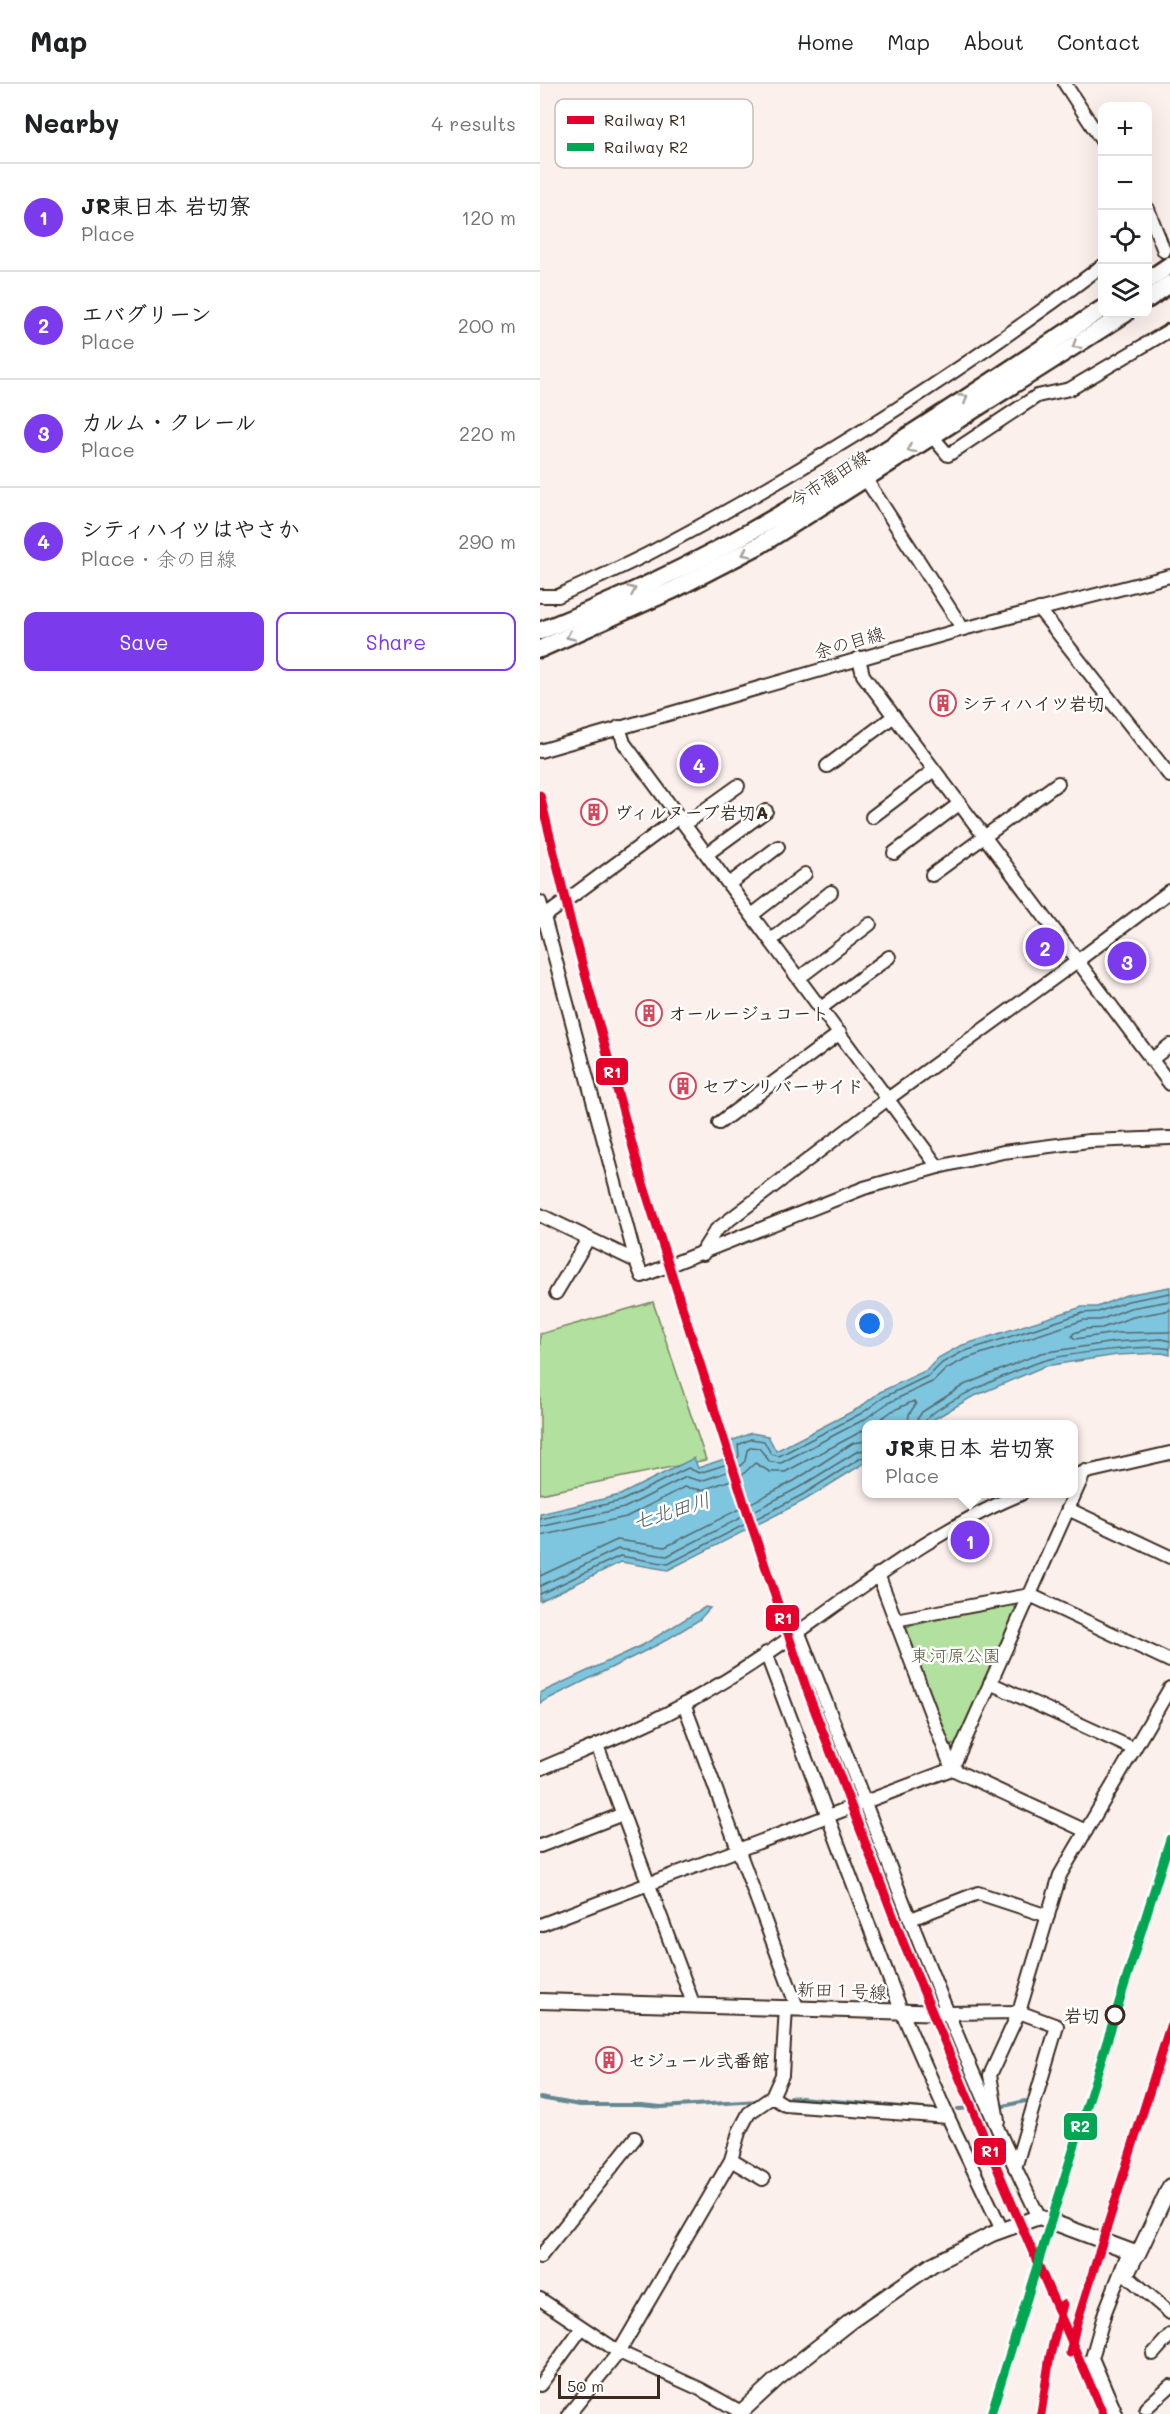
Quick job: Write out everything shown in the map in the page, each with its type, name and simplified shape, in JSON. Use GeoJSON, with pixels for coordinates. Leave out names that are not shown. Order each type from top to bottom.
{"type":"FeatureCollection","features":[{"type":"Feature","properties":{"kind":"main road"},"geometry":{"type":"LineString","coordinates":[[1152,275],[1167,258]]}},
{"type":"Feature","properties":{"kind":"main road"},"geometry":{"type":"LineString","coordinates":[[1152,296],[1170,285]]}},
{"type":"Feature","properties":{"kind":"main road","name":"今市福田線"},"geometry":{"type":"LineString","coordinates":[[540,631],[666,575],[753,530],[1098,312]]}},
{"type":"Feature","properties":{"kind":"main road","name":"今市福田線"},"geometry":{"type":"LineString","coordinates":[[540,649],[673,590],[760,545],[1119,318]]}},
{"type":"Feature","properties":{"kind":"street"},"geometry":{"type":"LineString","coordinates":[[1065,84],[1098,135]]}},
{"type":"Feature","properties":{"kind":"street"},"geometry":{"type":"LineString","coordinates":[[1152,230],[1167,258]]}},
{"type":"Feature","properties":{"kind":"street"},"geometry":{"type":"LineString","coordinates":[[540,596],[558,596],[660,548],[788,475],[964,366],[1098,269]]}},
{"type":"Feature","properties":{"kind":"street"},"geometry":{"type":"LineString","coordinates":[[932,436],[948,455],[1037,396],[1070,389],[1170,330]]}},
{"type":"Feature","properties":{"kind":"street"},"geometry":{"type":"LineString","coordinates":[[865,478],[963,629]]}},
{"type":"Feature","properties":{"kind":"street","name":"余の目線"},"geometry":{"type":"LineString","coordinates":[[540,751],[621,734],[861,666],[963,629],[1044,615],[1170,576]]}},
{"type":"Feature","properties":{"kind":"street"},"geometry":{"type":"LineString","coordinates":[[1044,615],[1170,776]]}},
{"type":"Feature","properties":{"kind":"street"},"geometry":{"type":"LineString","coordinates":[[861,666],[894,716],[984,838],[1170,1084]]}},
{"type":"Feature","properties":{"kind":"street"},"geometry":{"type":"LineString","coordinates":[[827,766],[894,716]]}},
{"type":"Feature","properties":{"kind":"street"},"geometry":{"type":"LineString","coordinates":[[621,734],[938,1167]]}},
{"type":"Feature","properties":{"kind":"street"},"geometry":{"type":"LineString","coordinates":[[872,817],[934,770]]}},
{"type":"Feature","properties":{"kind":"street"},"geometry":{"type":"LineString","coordinates":[[932,875],[1058,783]]}},
{"type":"Feature","properties":{"kind":"street"},"geometry":{"type":"LineString","coordinates":[[542,919],[682,820],[738,786]]}},
{"type":"Feature","properties":{"kind":"street"},"geometry":{"type":"LineString","coordinates":[[894,853],[959,804]]}},
{"type":"Feature","properties":{"kind":"street"},"geometry":{"type":"LineString","coordinates":[[707,854],[765,811]]}},
{"type":"Feature","properties":{"kind":"street"},"geometry":{"type":"LineString","coordinates":[[729,884],[778,847]]}},
{"type":"Feature","properties":{"kind":"street"},"geometry":{"type":"LineString","coordinates":[[752,915],[805,874]]}},
{"type":"Feature","properties":{"kind":"street"},"geometry":{"type":"LineString","coordinates":[[703,1254],[716,1230],[889,1098],[1170,891]]}},
{"type":"Feature","properties":{"kind":"street"},"geometry":{"type":"LineString","coordinates":[[771,940],[831,892]]}},
{"type":"Feature","properties":{"kind":"street"},"geometry":{"type":"LineString","coordinates":[[540,902],[542,919],[636,1262],[642,1276],[703,1254],[791,1215],[864,1188],[938,1167],[1003,1152],[1089,1141],[1170,1138]]}},
{"type":"Feature","properties":{"kind":"street"},"geometry":{"type":"LineString","coordinates":[[799,978],[870,924]]}},
{"type":"Feature","properties":{"kind":"street"},"geometry":{"type":"LineString","coordinates":[[822,1008],[889,957]]}},
{"type":"Feature","properties":{"kind":"street"},"geometry":{"type":"LineString","coordinates":[[719,1123],[840,1033]]}},
{"type":"Feature","properties":{"kind":"street"},"geometry":{"type":"LineString","coordinates":[[1151,1060],[1170,1045]]}},
{"type":"Feature","properties":{"kind":"street"},"geometry":{"type":"LineString","coordinates":[[540,1215],[636,1262]]}},
{"type":"Feature","properties":{"kind":"street"},"geometry":{"type":"LineString","coordinates":[[556,1293],[588,1239]]}},
{"type":"Feature","properties":{"kind":"street"},"geometry":{"type":"LineString","coordinates":[[1079,1473],[1170,1453]]}},
{"type":"Feature","properties":{"kind":"street"},"geometry":{"type":"LineString","coordinates":[[540,1768],[597,1745],[684,1704],[766,1653],[878,1574],[947,1531],[1013,1498]]}},
{"type":"Feature","properties":{"kind":"street"},"geometry":{"type":"LineString","coordinates":[[540,1925],[952,1769],[1071,1498]]}},
{"type":"Feature","properties":{"kind":"street"},"geometry":{"type":"LineString","coordinates":[[1068,1509],[1170,1557]]}},
{"type":"Feature","properties":{"kind":"street"},"geometry":{"type":"LineString","coordinates":[[878,1574],[952,1769],[1086,1831]]}},
{"type":"Feature","properties":{"kind":"street"},"geometry":{"type":"LineString","coordinates":[[895,1620],[1030,1595],[1170,1661]]}},
{"type":"Feature","properties":{"kind":"street"},"geometry":{"type":"LineString","coordinates":[[798,1631],[947,2013],[996,2129],[1040,2217]]}},
{"type":"Feature","properties":{"kind":"street"},"geometry":{"type":"LineString","coordinates":[[766,1653],[901,2010],[948,2117],[1002,2230]]}},
{"type":"Feature","properties":{"kind":"street"},"geometry":{"type":"LineString","coordinates":[[990,1683],[1134,1749]]}},
{"type":"Feature","properties":{"kind":"street"},"geometry":{"type":"LineString","coordinates":[[996,2129],[999,2120],[990,2076],[1019,2012],[1060,1875],[1170,1688]]}},
{"type":"Feature","properties":{"kind":"street"},"geometry":{"type":"LineString","coordinates":[[569,2414],[619,2352],[731,2160],[739,2132],[749,2113],[772,2097],[782,2075],[792,2007],[738,1850],[684,1704]]}},
{"type":"Feature","properties":{"kind":"street"},"geometry":{"type":"LineString","coordinates":[[597,1745],[694,2006]]}},
{"type":"Feature","properties":{"kind":"street"},"geometry":{"type":"LineString","coordinates":[[540,1846],[623,1814]]}},
{"type":"Feature","properties":{"kind":"street"},"geometry":{"type":"LineString","coordinates":[[911,1919],[978,1893],[1048,1916]]}},
{"type":"Feature","properties":{"kind":"street","name":"新田１号線"},"geometry":{"type":"LineString","coordinates":[[540,2001],[947,2013],[1019,2012]]}},
{"type":"Feature","properties":{"kind":"street"},"geometry":{"type":"LineString","coordinates":[[1015,2168],[1057,2026],[1019,2012]]}},
{"type":"Feature","properties":{"kind":"street"},"geometry":{"type":"LineString","coordinates":[[772,2097],[784,2105],[948,2117]]}},
{"type":"Feature","properties":{"kind":"street"},"geometry":{"type":"LineString","coordinates":[[540,2257],[635,2138]]}},
{"type":"Feature","properties":{"kind":"street"},"geometry":{"type":"LineString","coordinates":[[731,2160],[763,2179]]}},
{"type":"Feature","properties":{"kind":"street"},"geometry":{"type":"LineString","coordinates":[[1116,2414],[1092,2358],[1105,2312],[1133,2252],[1170,2186]]}},
{"type":"Feature","properties":{"kind":"street"},"geometry":{"type":"LineString","coordinates":[[540,2299],[581,2329],[619,2352],[700,2388],[740,2413],[777,2379],[851,2321],[933,2264],[1002,2230],[1040,2217],[1133,2252]]}},
{"type":"Feature","properties":{"kind":"street"},"geometry":{"type":"LineString","coordinates":[[1133,2252],[1127,2276],[1170,2313]]}},
{"type":"Feature","properties":{"kind":"street"},"geometry":{"type":"LineString","coordinates":[[540,2385],[581,2329]]}},
{"type":"Feature","properties":{"kind":"street"},"geometry":{"type":"LineString","coordinates":[[1153,2354],[1170,2335]]}},
{"type":"Feature","properties":{"kind":"street"},"geometry":{"type":"LineString","coordinates":[[1146,2408],[1170,2386]]}},
{"type":"Feature","properties":{"kind":"green space"},"geometry":{"type":"Polygon","coordinates":[[[653,1302],[706,1460],[540,1494],[540,1334],[653,1302]]]}},
{"type":"Feature","properties":{"kind":"green space","name":"東河原公園"},"geometry":{"type":"Polygon","coordinates":[[[1011,1602],[1017,1610],[956,1745],[949,1745],[906,1627],[1011,1602]]]}},
{"type":"Feature","properties":{"kind":"water","name":"七北田川"},"geometry":{"type":"Polygon","coordinates":[[[1170,1287],[1170,1355],[1162,1353],[1117,1355],[1045,1366],[970,1398],[933,1420],[862,1420],[862,1464],[805,1500],[668,1570],[621,1562],[540,1601],[540,1514],[620,1495],[694,1458],[698,1468],[733,1456],[729,1442],[751,1433],[768,1436],[776,1451],[859,1408],[880,1392],[927,1370],[938,1358],[960,1346],[1082,1307],[1097,1307],[1126,1295],[1170,1287]]]}},
{"type":"Feature","properties":{"kind":"water"},"geometry":{"type":"Polygon","coordinates":[[[705,1607],[710,1608],[699,1620],[661,1643],[540,1703],[540,1693],[643,1645],[705,1607]]]}},
{"type":"Feature","properties":{"kind":"waterway"},"geometry":{"type":"LineString","coordinates":[[790,2097],[935,2110]]}},
{"type":"Feature","properties":{"kind":"waterway"},"geometry":{"type":"LineString","coordinates":[[540,2098],[580,2105],[661,2107],[759,2101]]}},
{"type":"Feature","properties":{"kind":"waterway"},"geometry":{"type":"LineString","coordinates":[[1000,2107],[1025,2101]]}},
{"type":"Feature","properties":{"kind":"waterway"},"geometry":{"type":"LineString","coordinates":[[958,2109],[974,2108]]}},
{"type":"Feature","properties":{"kind":"rail line","name":"R1"},"geometry":{"type":"LineString","coordinates":[[540,795],[572,927],[642,1180],[748,1515],[808,1693],[905,1947],[1103,2414]]}},
{"type":"Feature","properties":{"kind":"rail line","name":"R2"},"geometry":{"type":"LineString","coordinates":[[991,2414],[1170,1839]]}},
{"type":"Feature","properties":{"kind":"rail line","name":"R1"},"geometry":{"type":"LineString","coordinates":[[1070,2353],[1076,2326],[1170,2026]]}},
{"type":"Feature","properties":{"kind":"rail line","name":"R1"},"geometry":{"type":"LineString","coordinates":[[1041,2414],[1050,2356],[1063,2304]]}},
{"type":"Feature","properties":{"kind":"place","name":"シティハイツ岩切"},"geometry":{"type":"Point","coordinates":[943,703]}},
{"type":"Feature","properties":{"kind":"place","name":"シティハイツはやさか"},"geometry":{"type":"Point","coordinates":[699,764]}},
{"type":"Feature","properties":{"kind":"place","name":"ヴィルヌーブ岩切A"},"geometry":{"type":"Point","coordinates":[594,812]}},
{"type":"Feature","properties":{"kind":"place","name":"エバグリーン"},"geometry":{"type":"Point","coordinates":[1045,947]}},
{"type":"Feature","properties":{"kind":"place","name":"カルム・クレール"},"geometry":{"type":"Point","coordinates":[1127,961]}},
{"type":"Feature","properties":{"kind":"place","name":"オールージュコート"},"geometry":{"type":"Point","coordinates":[649,1013]}},
{"type":"Feature","properties":{"kind":"place","name":"セブンリバーサイド"},"geometry":{"type":"Point","coordinates":[683,1086]}},
{"type":"Feature","properties":{"kind":"place","name":"JR東日本 岩切寮"},"geometry":{"type":"Point","coordinates":[970,1540]}},
{"type":"Feature","properties":{"kind":"place","name":"岩切"},"geometry":{"type":"Point","coordinates":[1115,2015]}},
{"type":"Feature","properties":{"kind":"place","name":"セジュール弐番館"},"geometry":{"type":"Point","coordinates":[609,2060]}}]}
